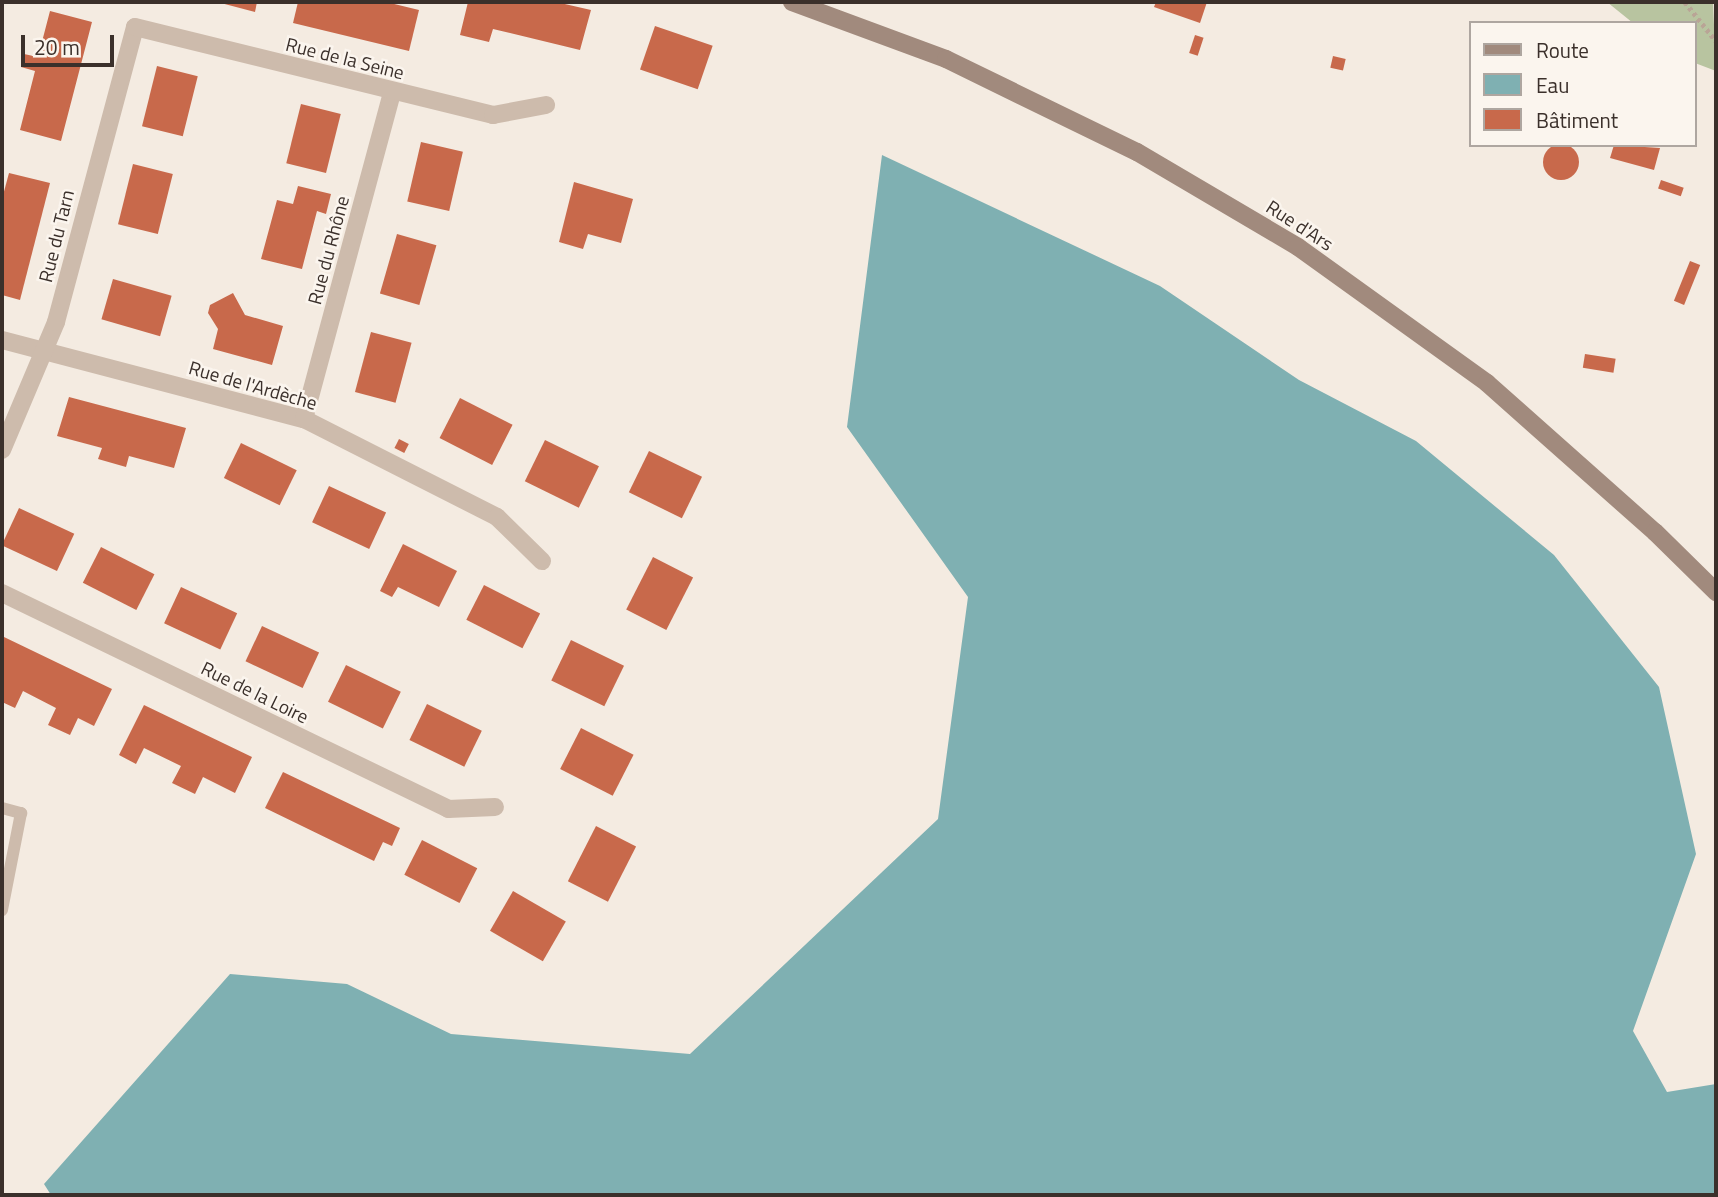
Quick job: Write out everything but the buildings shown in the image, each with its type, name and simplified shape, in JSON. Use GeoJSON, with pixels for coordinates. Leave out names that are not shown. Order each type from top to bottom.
{"type":"FeatureCollection","features":[{"type":"Feature","properties":{"kind":"main road","name":"Rue d'Ars"},"geometry":{"type":"LineString","coordinates":[[792,2],[982,76],[1138,152],[1298,247],[1487,383],[1655,531],[1716,592]]}},
{"type":"Feature","properties":{"kind":"street","name":"Rue de la Seine"},"geometry":{"type":"LineString","coordinates":[[135,27],[493,115],[546,106]]}},
{"type":"Feature","properties":{"kind":"street","name":"Rue du Tarn"},"geometry":{"type":"LineString","coordinates":[[2,450],[47,350],[135,27]]}},
{"type":"Feature","properties":{"kind":"street","name":"Rue du Rhône"},"geometry":{"type":"LineString","coordinates":[[304,419],[392,92]]}},
{"type":"Feature","properties":{"kind":"street","name":"Rue de l'Ardèche"},"geometry":{"type":"LineString","coordinates":[[2,340],[304,419],[498,517],[542,561]]}},
{"type":"Feature","properties":{"kind":"street","name":"Rue de la Loire"},"geometry":{"type":"LineString","coordinates":[[2,593],[447,809],[495,807]]}},
{"type":"Feature","properties":{"kind":"lane"},"geometry":{"type":"LineString","coordinates":[[2,808],[21,813],[2,910]]}},
{"type":"Feature","properties":{"kind":"path"},"geometry":{"type":"LineString","coordinates":[[1685,2],[1716,41]]}},
{"type":"Feature","properties":{"kind":"green space"},"geometry":{"type":"Polygon","coordinates":[[[1607,2],[1713,2],[1716,71],[1697,64],[1697,21],[1631,21],[1607,2]]]}},
{"type":"Feature","properties":{"kind":"water"},"geometry":{"type":"Polygon","coordinates":[[[882,155],[1160,286],[1299,380],[1416,441],[1554,555],[1659,687],[1696,854],[1633,1031],[1667,1092],[1716,1084],[1716,1195],[51,1195],[44,1184],[230,974],[347,984],[451,1034],[690,1054],[938,819],[968,597],[847,427],[882,155]]]}}]}
